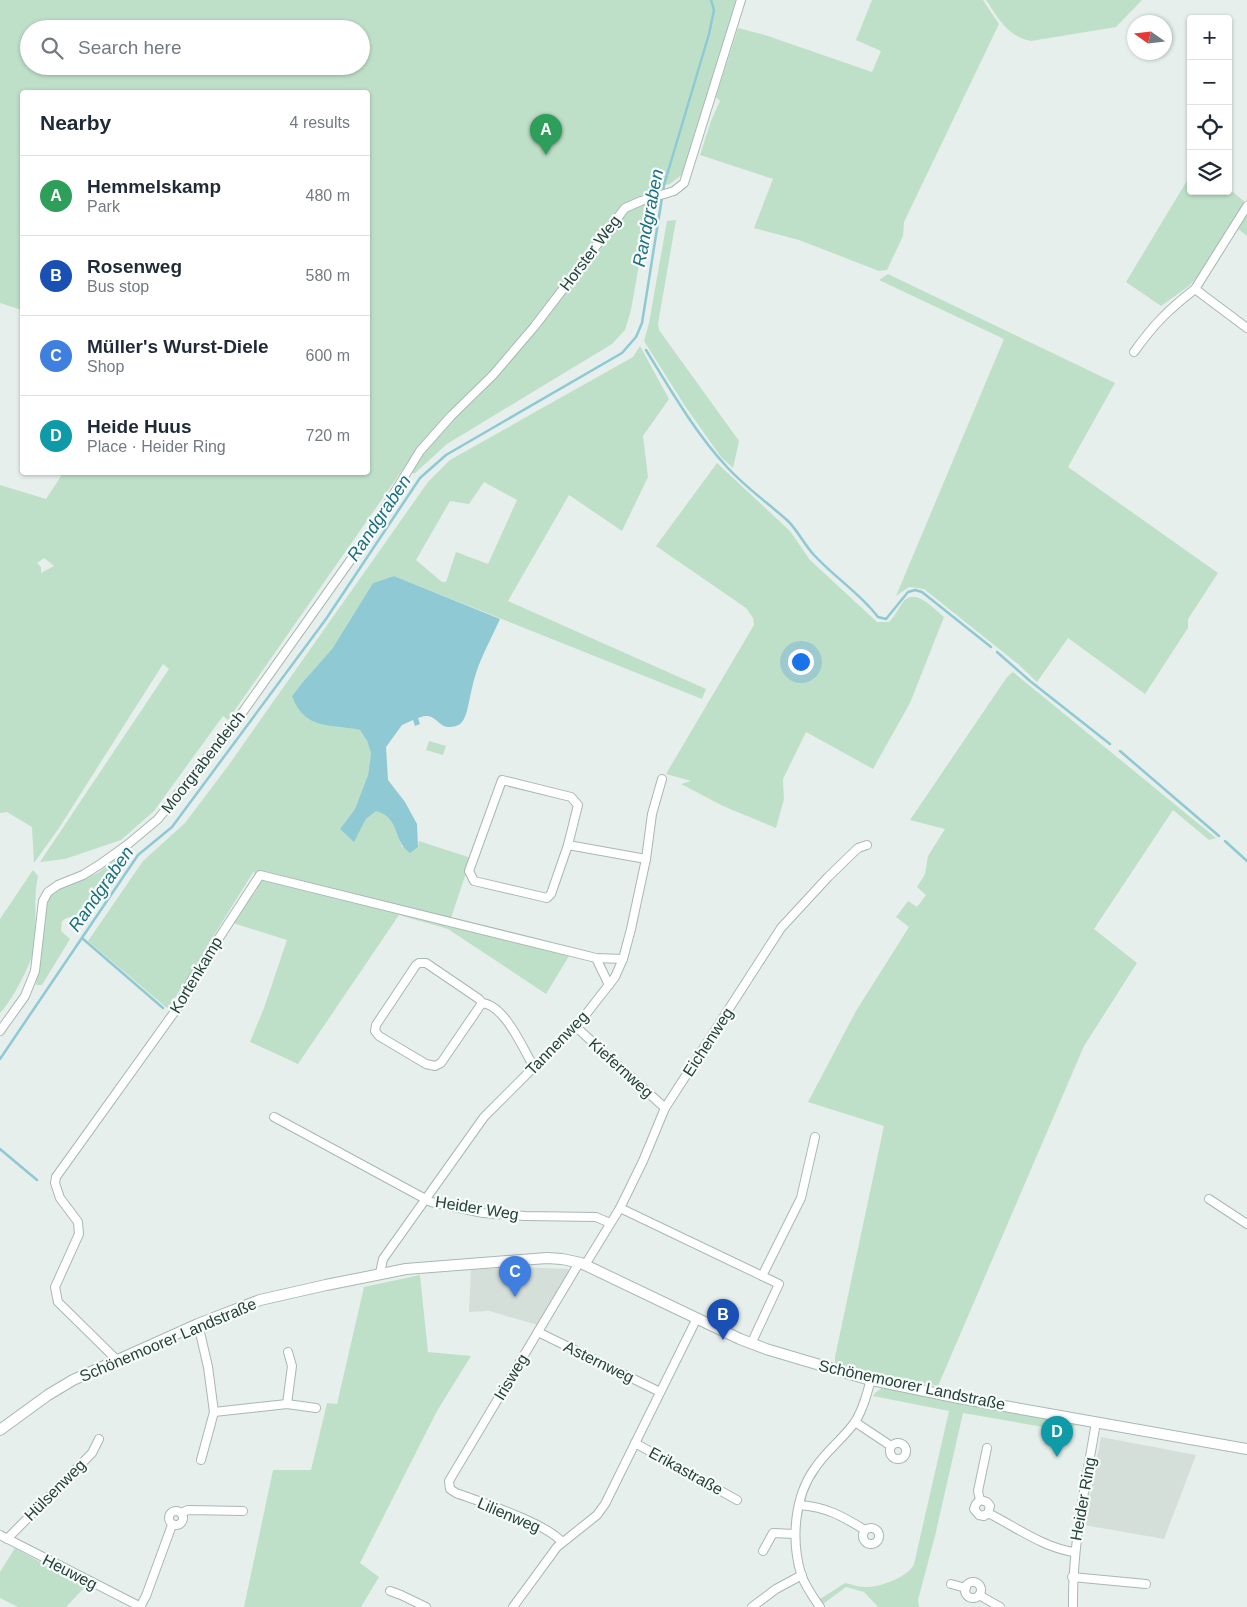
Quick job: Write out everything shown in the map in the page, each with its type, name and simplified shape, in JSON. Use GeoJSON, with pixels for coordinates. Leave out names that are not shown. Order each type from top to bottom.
{"type":"FeatureCollection","features":[{"type":"Feature","properties":{"kind":"street","name":"Horster Weg"},"geometry":{"type":"LineString","coordinates":[[408,470],[426,444],[451,416],[493,375],[534,327],[625,208],[674,191],[684,183],[741,0]]}},
{"type":"Feature","properties":{"kind":"street"},"geometry":{"type":"LineString","coordinates":[[1134,352],[1150,328],[1168,310],[1195,289],[1247,206]]}},
{"type":"Feature","properties":{"kind":"street"},"geometry":{"type":"LineString","coordinates":[[1195,289],[1247,328]]}},
{"type":"Feature","properties":{"kind":"street","name":"Moorgrabendeich"},"geometry":{"type":"LineString","coordinates":[[0,1031],[25,996],[35,971],[43,901],[48,892],[58,885],[99,866],[158,819],[242,713],[369,534],[408,470]]}},
{"type":"Feature","properties":{"kind":"street","name":"Tannenweg"},"geometry":{"type":"LineString","coordinates":[[380,1273],[383,1259],[484,1118],[576,1027],[615,977],[623,959],[631,929],[646,859],[652,814],[662,779]]}},
{"type":"Feature","properties":{"kind":"street"},"geometry":{"type":"LineString","coordinates":[[502,780],[571,797],[578,805],[568,845],[551,894],[547,898],[474,881],[469,871],[502,780]]}},
{"type":"Feature","properties":{"kind":"street"},"geometry":{"type":"LineString","coordinates":[[568,845],[646,859]]}},
{"type":"Feature","properties":{"kind":"street","name":"Eichenweg"},"geometry":{"type":"LineString","coordinates":[[582,1264],[620,1208],[640,1168],[665,1108],[782,928],[828,877],[858,848],[867,845]]}},
{"type":"Feature","properties":{"kind":"street","name":"Kortenkamp"},"geometry":{"type":"LineString","coordinates":[[117,1360],[58,1302],[56,1287],[79,1234],[78,1222],[60,1198],[55,1183],[56,1177],[178,1008],[191,981],[260,875],[596,958],[623,959]]}},
{"type":"Feature","properties":{"kind":"street"},"geometry":{"type":"LineString","coordinates":[[596,958],[609,985]]}},
{"type":"Feature","properties":{"kind":"street"},"geometry":{"type":"LineString","coordinates":[[482,1003],[441,1063],[435,1066],[426,1064],[379,1036],[375,1031],[376,1025],[416,965],[423,962],[429,964],[482,1003],[492,1006],[503,1015],[534,1067]]}},
{"type":"Feature","properties":{"kind":"street","name":"Kiefernweg"},"geometry":{"type":"LineString","coordinates":[[576,1027],[665,1108]]}},
{"type":"Feature","properties":{"kind":"street","name":"Heider Weg"},"geometry":{"type":"LineString","coordinates":[[274,1117],[425,1200],[483,1213],[596,1217],[610,1223]]}},
{"type":"Feature","properties":{"kind":"street"},"geometry":{"type":"LineString","coordinates":[[762,1276],[801,1198],[815,1137]]}},
{"type":"Feature","properties":{"kind":"street"},"geometry":{"type":"LineString","coordinates":[[1210,1199],[1247,1224]]}},
{"type":"Feature","properties":{"kind":"street"},"geometry":{"type":"LineString","coordinates":[[620,1208],[779,1284],[751,1344]]}},
{"type":"Feature","properties":{"kind":"street","name":"Schönemoorer Landstraße"},"geometry":{"type":"LineString","coordinates":[[0,1430],[73,1380],[198,1324],[260,1300],[380,1273],[461,1264],[546,1258],[562,1259],[582,1264],[751,1344],[871,1380],[960,1398],[1247,1449]]}},
{"type":"Feature","properties":{"kind":"street","name":"Irisweg"},"geometry":{"type":"LineString","coordinates":[[453,1491],[449,1485],[451,1477],[538,1332],[582,1264]]}},
{"type":"Feature","properties":{"kind":"street"},"geometry":{"type":"LineString","coordinates":[[513,1607],[562,1542],[600,1512],[696,1318]]}},
{"type":"Feature","properties":{"kind":"street"},"geometry":{"type":"LineString","coordinates":[[198,1324],[208,1367],[214,1412],[200,1460]]}},
{"type":"Feature","properties":{"kind":"street","name":"Asternweg"},"geometry":{"type":"LineString","coordinates":[[538,1332],[660,1392]]}},
{"type":"Feature","properties":{"kind":"street"},"geometry":{"type":"LineString","coordinates":[[287,1404],[292,1366],[288,1352]]}},
{"type":"Feature","properties":{"kind":"street"},"geometry":{"type":"LineString","coordinates":[[820,1607],[802,1575],[796,1554],[795,1534],[799,1505],[802,1493],[813,1470],[855,1422],[861,1412],[871,1380]]}},
{"type":"Feature","properties":{"kind":"street"},"geometry":{"type":"LineString","coordinates":[[214,1412],[287,1404],[316,1408]]}},
{"type":"Feature","properties":{"kind":"street"},"geometry":{"type":"LineString","coordinates":[[855,1422],[891,1446]]}},
{"type":"Feature","properties":{"kind":"street","name":"Heider Ring"},"geometry":{"type":"LineString","coordinates":[[1073,1607],[1072,1577],[1074,1552],[1096,1422]]}},
{"type":"Feature","properties":{"kind":"street","name":"Hülsenweg"},"geometry":{"type":"LineString","coordinates":[[4,1537],[92,1453],[99,1439]]}},
{"type":"Feature","properties":{"kind":"street","name":"Erikastraße"},"geometry":{"type":"LineString","coordinates":[[635,1443],[737,1500]]}},
{"type":"Feature","properties":{"kind":"street"},"geometry":{"type":"LineString","coordinates":[[980,1500],[985,1500],[990,1508],[988,1513],[981,1516],[976,1514],[974,1506],[980,1500],[979,1487],[987,1448]]}},
{"type":"Feature","properties":{"kind":"street","name":"Lilienweg"},"geometry":{"type":"LineString","coordinates":[[453,1491],[534,1524],[553,1534],[562,1542]]}},
{"type":"Feature","properties":{"kind":"street"},"geometry":{"type":"LineString","coordinates":[[799,1505],[829,1510],[842,1515],[865,1530]]}},
{"type":"Feature","properties":{"kind":"street"},"geometry":{"type":"LineString","coordinates":[[140,1607],[146,1596],[172,1525],[169,1521],[169,1515],[175,1511],[181,1513],[188,1510],[243,1511]]}},
{"type":"Feature","properties":{"kind":"street"},"geometry":{"type":"LineString","coordinates":[[988,1513],[1045,1543],[1062,1550],[1074,1552]]}},
{"type":"Feature","properties":{"kind":"street"},"geometry":{"type":"LineString","coordinates":[[762,1550],[773,1533],[795,1534]]}},
{"type":"Feature","properties":{"kind":"street","name":"Heuweg"},"geometry":{"type":"LineString","coordinates":[[4,1537],[140,1607]]}},
{"type":"Feature","properties":{"kind":"street"},"geometry":{"type":"LineString","coordinates":[[752,1607],[776,1589],[802,1575]]}},
{"type":"Feature","properties":{"kind":"street"},"geometry":{"type":"LineString","coordinates":[[1072,1577],[1146,1584]]}},
{"type":"Feature","properties":{"kind":"street"},"geometry":{"type":"LineString","coordinates":[[951,1584],[966,1588],[971,1582],[978,1583],[981,1590],[979,1594],[1000,1607]]}},
{"type":"Feature","properties":{"kind":"street"},"geometry":{"type":"LineString","coordinates":[[390,1591],[426,1607]]}},
{"type":"Feature","properties":{"kind":"shaded area"},"geometry":{"type":"Polygon","coordinates":[[[517,1267],[569,1269],[569,1273],[538,1325],[489,1311],[469,1312],[471,1270],[517,1267]]]}},
{"type":"Feature","properties":{"kind":"shaded area"},"geometry":{"type":"Polygon","coordinates":[[[1101,1437],[1196,1455],[1164,1539],[1084,1525],[1101,1437]]]}},
{"type":"Feature","properties":{"kind":"green space"},"geometry":{"type":"Polygon","coordinates":[[[0,0],[736,0],[683,174],[670,184],[653,188],[623,205],[531,325],[490,372],[417,449],[228,720],[223,716],[154,811],[121,840],[65,859],[40,862],[169,669],[163,664],[59,828],[34,863],[32,827],[7,812],[0,813],[0,485],[46,499],[62,475],[370,475],[370,90],[20,90],[20,309],[0,303],[0,0]],[[44,558],[37,563],[41,567],[41,573],[54,566],[44,558]]]}},
{"type":"Feature","properties":{"kind":"green space"},"geometry":{"type":"Polygon","coordinates":[[[872,0],[983,0],[999,24],[904,222],[903,236],[887,270],[879,271],[799,240],[754,228],[773,179],[700,155],[720,101],[716,97],[738,28],[765,35],[872,72],[881,51],[856,40],[872,0]]]}},
{"type":"Feature","properties":{"kind":"green space"},"geometry":{"type":"Polygon","coordinates":[[[986,0],[1142,0],[1116,27],[1031,41],[1016,35],[999,20],[986,0]]]}},
{"type":"Feature","properties":{"kind":"green space"},"geometry":{"type":"Polygon","coordinates":[[[1187,181],[1187,195],[1232,195],[1232,191],[1245,202],[1198,276],[1189,286],[1161,306],[1126,282],[1187,181]]]}},
{"type":"Feature","properties":{"kind":"green space"},"geometry":{"type":"Polygon","coordinates":[[[642,204],[649,208],[631,310],[625,330],[612,344],[447,444],[414,474],[410,471],[423,453],[627,211],[642,204]]]}},
{"type":"Feature","properties":{"kind":"green space"},"geometry":{"type":"Polygon","coordinates":[[[1247,212],[1247,236],[1237,228],[1247,212]]]}},
{"type":"Feature","properties":{"kind":"green space"},"geometry":{"type":"Polygon","coordinates":[[[676,220],[658,324],[659,330],[739,441],[733,468],[721,457],[685,406],[644,341],[649,323],[667,221],[676,220]]]}},
{"type":"Feature","properties":{"kind":"green space"},"geometry":{"type":"Polygon","coordinates":[[[888,274],[1115,383],[1068,467],[1218,573],[1188,619],[1188,628],[1145,694],[1068,638],[1037,682],[1018,664],[924,589],[909,587],[896,596],[1004,339],[879,280],[888,274]]]}},
{"type":"Feature","properties":{"kind":"green space"},"geometry":{"type":"Polygon","coordinates":[[[640,346],[669,399],[643,436],[648,477],[622,531],[569,495],[508,601],[706,689],[702,699],[394,576],[373,583],[332,649],[292,696],[344,726],[360,730],[367,741],[371,753],[368,775],[355,809],[340,829],[354,841],[366,819],[376,810],[387,816],[394,824],[402,847],[418,847],[419,841],[471,858],[449,924],[569,956],[546,994],[448,929],[399,915],[298,1064],[250,1042],[264,1008],[287,940],[230,922],[257,890],[254,871],[168,1009],[88,941],[143,861],[185,823],[228,766],[428,482],[450,460],[633,357],[640,346]],[[484,482],[469,504],[450,501],[416,560],[442,582],[446,582],[456,552],[488,564],[517,500],[484,482]]]}},
{"type":"Feature","properties":{"kind":"green space"},"geometry":{"type":"Polygon","coordinates":[[[717,463],[790,531],[810,560],[877,622],[889,622],[903,602],[913,597],[924,600],[944,617],[910,703],[873,769],[806,732],[783,779],[784,799],[776,828],[723,806],[681,784],[691,781],[666,774],[754,625],[753,618],[746,608],[656,546],[717,463]]]}},
{"type":"Feature","properties":{"kind":"green space"},"geometry":{"type":"Polygon","coordinates":[[[1013,672],[1216,838],[1209,840],[1173,810],[1094,929],[1137,963],[1084,1046],[938,1386],[835,1364],[884,1126],[808,1102],[856,1011],[909,927],[896,917],[908,901],[917,907],[926,895],[917,887],[925,874],[928,856],[945,829],[910,820],[1007,677],[1013,672]]]}},
{"type":"Feature","properties":{"kind":"green space"},"geometry":{"type":"Polygon","coordinates":[[[429,741],[446,746],[443,755],[426,750],[429,741]]]}},
{"type":"Feature","properties":{"kind":"green space"},"geometry":{"type":"Polygon","coordinates":[[[121,855],[124,859],[80,922],[71,917],[62,921],[61,931],[70,939],[42,985],[36,985],[45,912],[50,895],[58,889],[98,873],[121,855]]]}},
{"type":"Feature","properties":{"kind":"green space"},"geometry":{"type":"Polygon","coordinates":[[[33,870],[38,876],[35,945],[16,990],[0,1013],[0,919],[33,870]]]}},
{"type":"Feature","properties":{"kind":"green space"},"geometry":{"type":"Polygon","coordinates":[[[420,1275],[428,1352],[471,1356],[437,1411],[360,1563],[379,1577],[361,1607],[244,1607],[273,1470],[311,1470],[327,1403],[337,1404],[364,1287],[420,1275]]]}},
{"type":"Feature","properties":{"kind":"green space"},"geometry":{"type":"Polygon","coordinates":[[[883,1387],[1077,1423],[1072,1428],[1055,1429],[963,1413],[935,1536],[918,1600],[919,1607],[878,1607],[864,1592],[846,1587],[823,1604],[820,1599],[845,1583],[862,1587],[877,1586],[900,1577],[911,1569],[914,1564],[949,1411],[873,1396],[883,1387]]]}},
{"type":"Feature","properties":{"kind":"green space"},"geometry":{"type":"Polygon","coordinates":[[[15,1548],[85,1587],[66,1607],[18,1607],[0,1598],[0,1572],[15,1548]]]}},
{"type":"Feature","properties":{"kind":"water"},"geometry":{"type":"Polygon","coordinates":[[[394,576],[500,619],[478,666],[467,711],[462,722],[456,726],[449,727],[440,724],[430,716],[418,718],[420,724],[415,726],[413,720],[402,725],[386,747],[388,780],[405,802],[417,824],[418,847],[410,853],[404,848],[389,819],[384,814],[376,811],[366,819],[354,842],[340,829],[355,809],[368,775],[371,753],[367,741],[360,730],[319,724],[311,720],[297,707],[292,696],[332,649],[373,583],[394,576]]]}},
{"type":"Feature","properties":{"kind":"waterway","name":"Randgraben"},"geometry":{"type":"LineString","coordinates":[[0,1059],[138,855],[172,827],[326,619],[420,478],[446,455],[622,353],[636,337],[642,323],[664,185],[709,34],[714,10],[711,0]]}},
{"type":"Feature","properties":{"kind":"waterway"},"geometry":{"type":"LineString","coordinates":[[646,350],[684,411],[727,467],[788,521],[814,555],[863,600],[878,617],[886,619],[908,592],[915,590],[922,592],[991,647]]}},
{"type":"Feature","properties":{"kind":"waterway"},"geometry":{"type":"LineString","coordinates":[[997,652],[1030,681],[1110,744]]}},
{"type":"Feature","properties":{"kind":"waterway"},"geometry":{"type":"LineString","coordinates":[[1120,751],[1219,836]]}},
{"type":"Feature","properties":{"kind":"waterway"},"geometry":{"type":"LineString","coordinates":[[1225,841],[1247,861]]}},
{"type":"Feature","properties":{"kind":"waterway"},"geometry":{"type":"LineString","coordinates":[[82,938],[163,1008]]}},
{"type":"Feature","properties":{"kind":"waterway"},"geometry":{"type":"LineString","coordinates":[[0,1149],[37,1180]]}},
{"type":"Feature","properties":{"kind":"place","name":"Hemmelskamp"},"geometry":{"type":"Point","coordinates":[546,155]}},
{"type":"Feature","properties":{"kind":"place","name":"Müller's Wurst-Diele"},"geometry":{"type":"Point","coordinates":[515,1297]}},
{"type":"Feature","properties":{"kind":"place","name":"Rosenweg"},"geometry":{"type":"Point","coordinates":[723,1340]}},
{"type":"Feature","properties":{"kind":"place","name":"Heide Huus"},"geometry":{"type":"Point","coordinates":[1057,1457]}}]}
